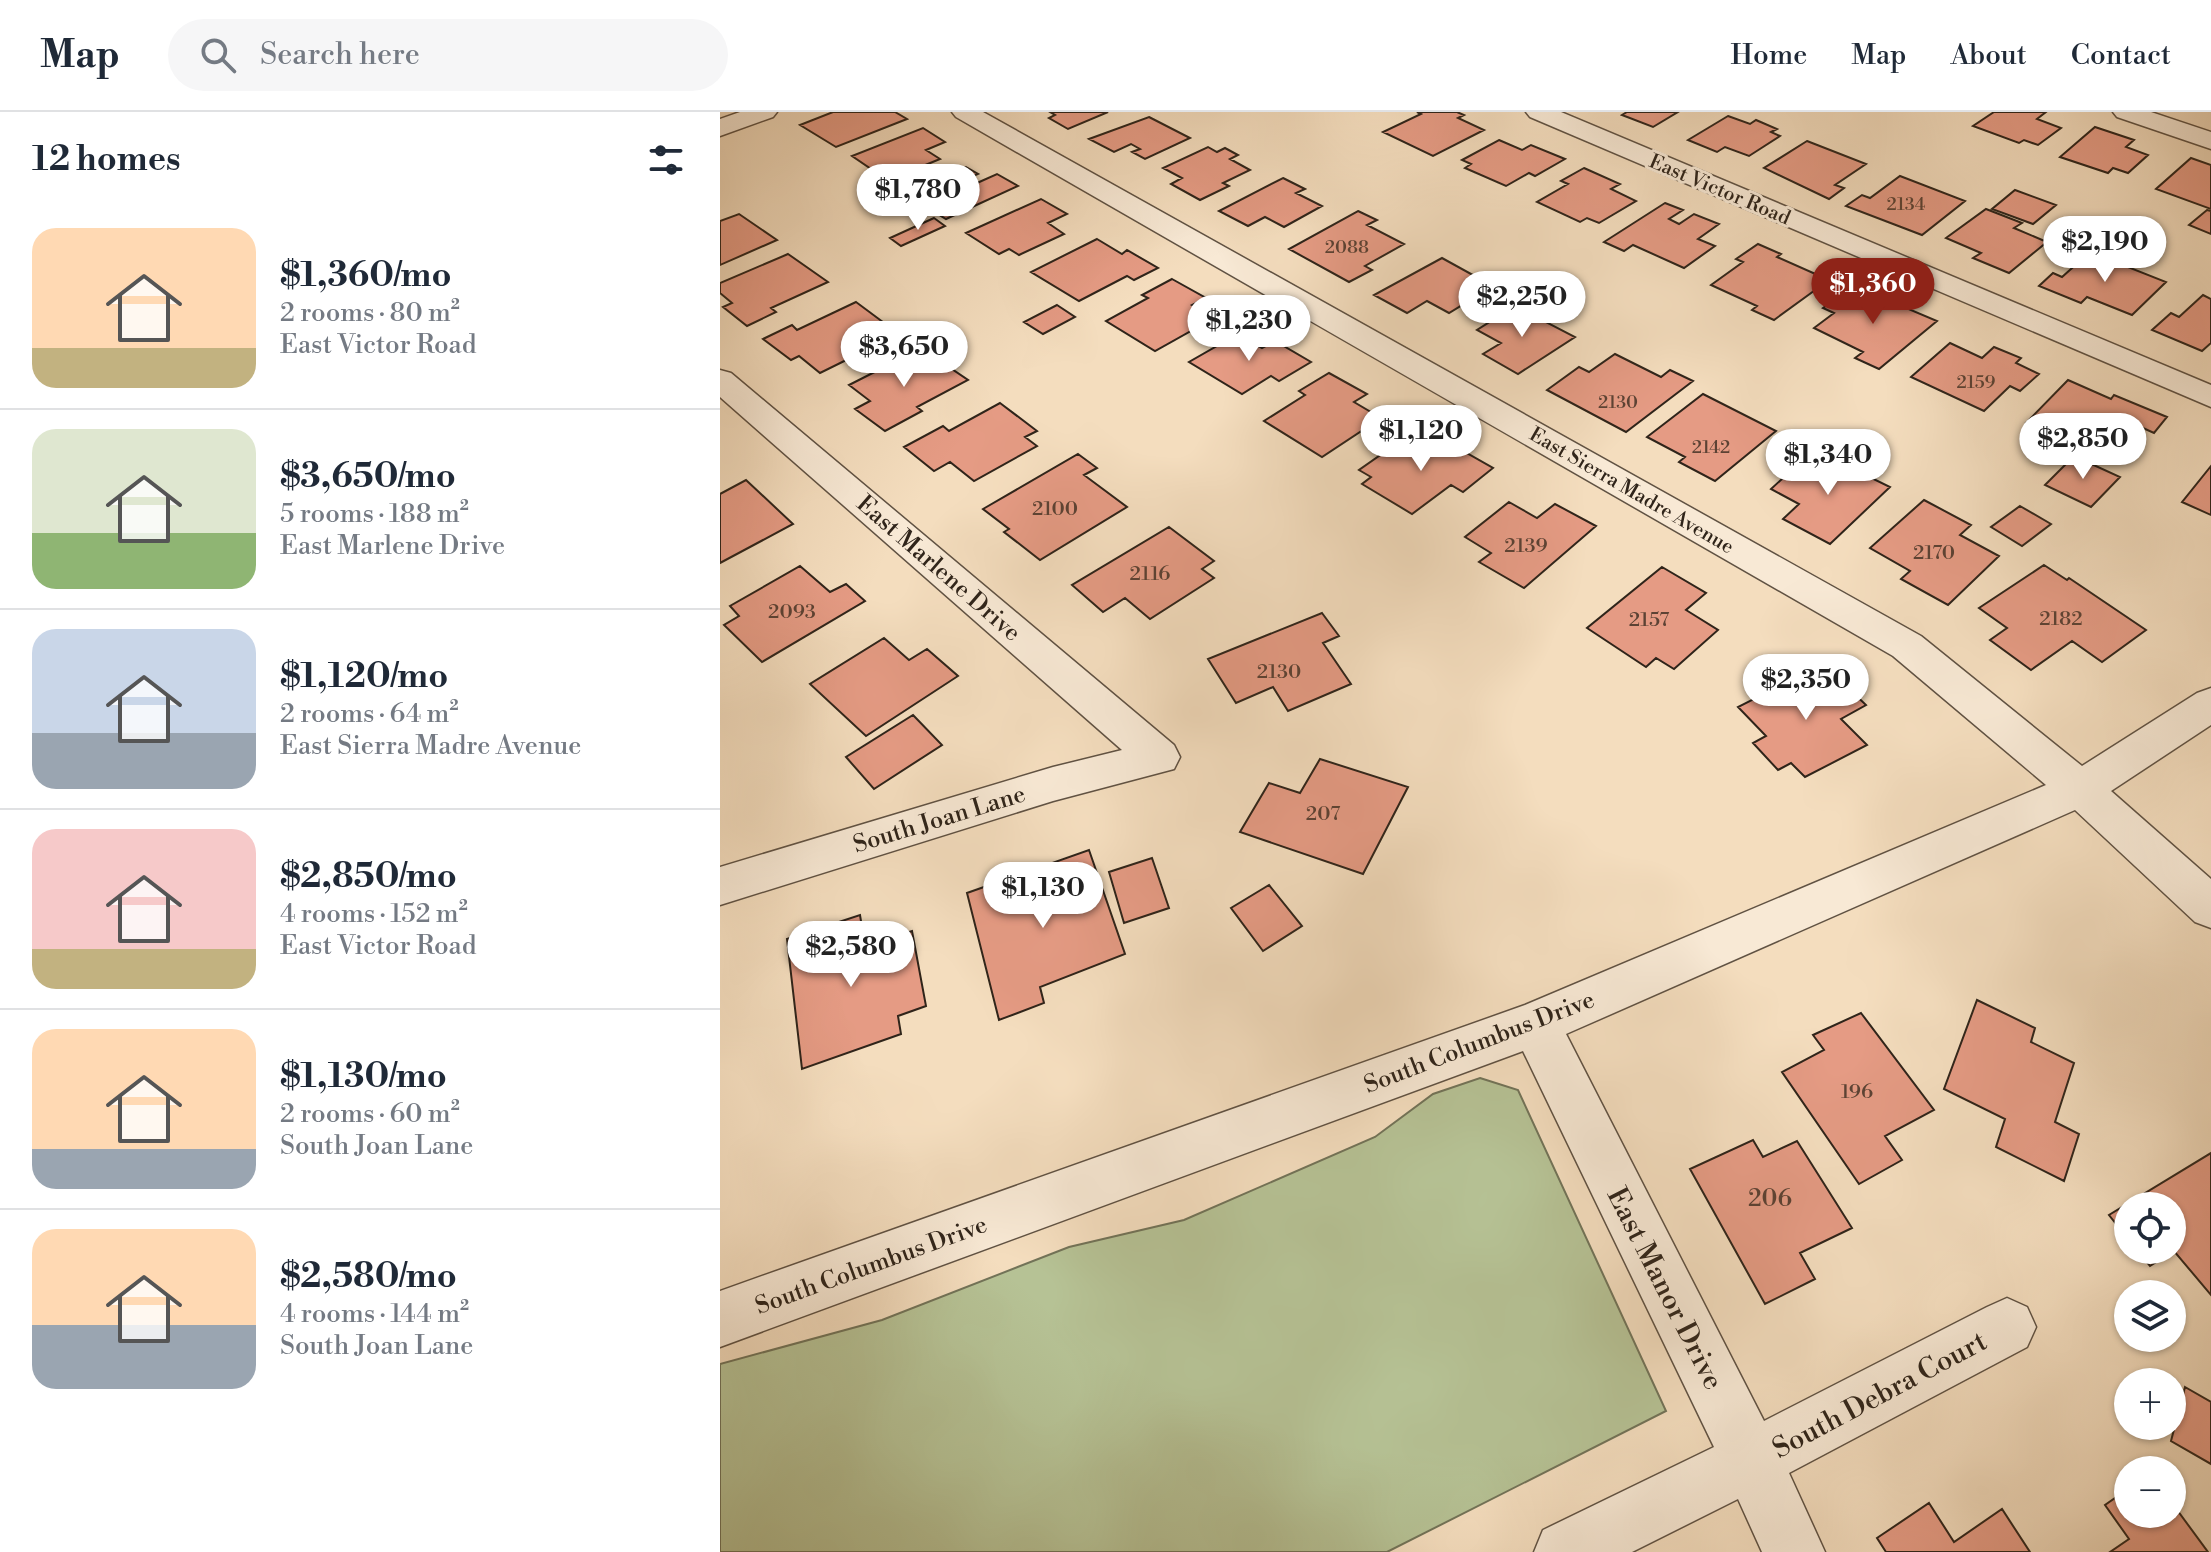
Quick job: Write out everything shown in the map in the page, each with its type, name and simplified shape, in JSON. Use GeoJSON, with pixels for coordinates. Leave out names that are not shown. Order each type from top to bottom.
{"type":"FeatureCollection","features":[{"type":"Feature","properties":{"kind":"street"},"geometry":{"type":"LineString","coordinates":[[720,128],[764,112]]}},
{"type":"Feature","properties":{"kind":"street","name":"East Sierra Madre Avenue"},"geometry":{"type":"LineString","coordinates":[[965,112],[1907,646],[2080,789],[2211,908]]}},
{"type":"Feature","properties":{"kind":"street","name":"East Victor Road"},"geometry":{"type":"LineString","coordinates":[[1539,112],[2211,397]]}},
{"type":"Feature","properties":{"kind":"street"},"geometry":{"type":"LineString","coordinates":[[2126,112],[2211,141]]}},
{"type":"Feature","properties":{"kind":"street","name":"East Marlene Drive"},"geometry":{"type":"LineString","coordinates":[[720,380],[1159,757]]}},
{"type":"Feature","properties":{"kind":"street","name":"South Columbus Drive"},"geometry":{"type":"LineString","coordinates":[[720,1319],[1535,1024],[2080,789],[2211,704]]}},
{"type":"Feature","properties":{"kind":"street","name":"South Joan Lane"},"geometry":{"type":"LineString","coordinates":[[720,886],[1053,784],[1159,757]]}},
{"type":"Feature","properties":{"kind":"street","name":"East Manor Drive"},"geometry":{"type":"LineString","coordinates":[[1535,1024],[1752,1460],[1794,1552]]}},
{"type":"Feature","properties":{"kind":"street","name":"South Debra Court"},"geometry":{"type":"LineString","coordinates":[[1565,1552],[1752,1460],[2007,1327]]}},
{"type":"Feature","properties":{"kind":"green space"},"geometry":{"type":"Polygon","coordinates":[[[1480,1078],[1518,1090],[1666,1411],[1387,1552],[720,1552],[720,1364],[882,1320],[1069,1247],[1184,1220],[1375,1137],[1433,1094],[1480,1078]]]}},
{"type":"Feature","properties":{"kind":"building"},"geometry":{"type":"Polygon","coordinates":[[[833,112],[895,112],[907,119],[836,147],[800,125],[833,112]]]}},
{"type":"Feature","properties":{"kind":"building"},"geometry":{"type":"Polygon","coordinates":[[[1050,112],[1108,112],[1068,129],[1049,118],[1055,115],[1050,112]]]}},
{"type":"Feature","properties":{"kind":"building"},"geometry":{"type":"Polygon","coordinates":[[[1417,112],[1457,112],[1464,115],[1458,118],[1484,130],[1433,156],[1383,132],[1421,114],[1417,112]]]}},
{"type":"Feature","properties":{"kind":"building"},"geometry":{"type":"Polygon","coordinates":[[[1627,112],[1678,112],[1653,127],[1622,115],[1627,112]]]}},
{"type":"Feature","properties":{"kind":"building"},"geometry":{"type":"Polygon","coordinates":[[[1994,112],[2046,112],[2037,119],[2061,128],[2038,145],[2024,140],[2019,143],[1973,126],[1994,112]]]}},
{"type":"Feature","properties":{"kind":"building"},"geometry":{"type":"Polygon","coordinates":[[[1728,116],[1750,124],[1756,120],[1777,129],[1771,132],[1780,136],[1749,156],[1725,147],[1717,152],[1688,140],[1728,116]]]}},
{"type":"Feature","properties":{"kind":"building"},"geometry":{"type":"Polygon","coordinates":[[[1149,117],[1190,138],[1145,159],[1132,152],[1140,149],[1131,144],[1114,152],[1089,139],[1149,117]]]}},
{"type":"Feature","properties":{"kind":"building"},"geometry":{"type":"Polygon","coordinates":[[[2095,127],[2134,140],[2126,147],[2148,155],[2128,173],[2113,168],[2108,173],[2060,157],[2095,127]]]}},
{"type":"Feature","properties":{"kind":"building"},"geometry":{"type":"Polygon","coordinates":[[[923,128],[945,142],[926,150],[940,159],[896,177],[887,171],[880,175],[852,156],[923,128]]]}},
{"type":"Feature","properties":{"kind":"building"},"geometry":{"type":"Polygon","coordinates":[[[1499,140],[1522,150],[1531,145],[1565,159],[1535,176],[1529,173],[1506,186],[1465,168],[1471,164],[1462,160],[1499,140]]]}},
{"type":"Feature","properties":{"kind":"building"},"geometry":{"type":"Polygon","coordinates":[[[1807,141],[1866,164],[1835,185],[1844,188],[1829,199],[1764,168],[1807,141]]]}},
{"type":"Feature","properties":{"kind":"building"},"geometry":{"type":"Polygon","coordinates":[[[1208,147],[1217,152],[1225,148],[1238,155],[1230,159],[1250,170],[1223,183],[1229,186],[1200,200],[1171,184],[1182,178],[1163,168],[1208,147]]]}},
{"type":"Feature","properties":{"kind":"building"},"geometry":{"type":"Polygon","coordinates":[[[2191,158],[2211,165],[2211,209],[2156,189],[2191,158]]]}},
{"type":"Feature","properties":{"kind":"building"},"geometry":{"type":"Polygon","coordinates":[[[966,167],[978,174],[969,178],[977,183],[997,174],[1018,186],[946,219],[912,198],[922,193],[915,189],[966,167]]]}},
{"type":"Feature","properties":{"kind":"building"},"geometry":{"type":"Polygon","coordinates":[[[1584,168],[1620,184],[1611,189],[1636,201],[1599,223],[1587,218],[1580,222],[1537,202],[1568,184],[1561,181],[1584,168]]]}},
{"type":"Feature","properties":{"kind":"building"},"geometry":{"type":"Polygon","coordinates":[[[1900,176],[1965,201],[1922,235],[1846,206],[1862,195],[1870,198],[1900,176]]]}},
{"type":"Feature","properties":{"kind":"building"},"geometry":{"type":"Polygon","coordinates":[[[1283,178],[1305,189],[1296,193],[1322,206],[1284,227],[1265,217],[1248,226],[1219,211],[1283,178]]]}},
{"type":"Feature","properties":{"kind":"building"},"geometry":{"type":"Polygon","coordinates":[[[2015,190],[2056,205],[2033,224],[1992,209],[2015,190]]]}},
{"type":"Feature","properties":{"kind":"building"},"geometry":{"type":"Polygon","coordinates":[[[1041,199],[1067,214],[1048,223],[1064,234],[1019,255],[1009,249],[999,254],[966,233],[1041,199]]]}},
{"type":"Feature","properties":{"kind":"building"},"geometry":{"type":"Polygon","coordinates":[[[1665,203],[1683,210],[1669,219],[1679,224],[1694,214],[1719,224],[1698,239],[1715,246],[1684,268],[1633,245],[1624,251],[1604,242],[1665,203]]]}},
{"type":"Feature","properties":{"kind":"building"},"geometry":{"type":"Polygon","coordinates":[[[1986,209],[2022,223],[2014,228],[2047,242],[2009,273],[1973,258],[1981,253],[1946,238],[1986,209]]]}},
{"type":"Feature","properties":{"kind":"building"},"geometry":{"type":"Polygon","coordinates":[[[2207,210],[2211,211],[2211,234],[2189,225],[2207,210]]]}},
{"type":"Feature","properties":{"kind":"building"},"geometry":{"type":"Polygon","coordinates":[[[1358,211],[1377,220],[1367,225],[1404,244],[1365,266],[1372,270],[1349,282],[1289,249],[1358,211]]]}},
{"type":"Feature","properties":{"kind":"building"},"geometry":{"type":"Polygon","coordinates":[[[739,214],[777,240],[720,265],[720,221],[739,214]]]}},
{"type":"Feature","properties":{"kind":"building"},"geometry":{"type":"Polygon","coordinates":[[[934,218],[945,226],[901,246],[890,238],[934,218]]]}},
{"type":"Feature","properties":{"kind":"building"},"geometry":{"type":"Polygon","coordinates":[[[1097,239],[1122,254],[1127,250],[1158,268],[1134,280],[1127,276],[1079,301],[1031,272],[1097,239]]]}},
{"type":"Feature","properties":{"kind":"building"},"geometry":{"type":"Polygon","coordinates":[[[1758,244],[1781,254],[1777,257],[1829,280],[1774,320],[1752,310],[1757,306],[1711,285],[1743,262],[1736,259],[1758,244]]]}},
{"type":"Feature","properties":{"kind":"building"},"geometry":{"type":"Polygon","coordinates":[[[2090,252],[2166,282],[2132,315],[2087,297],[2081,303],[2039,286],[2053,273],[2062,277],[2090,252]]]}},
{"type":"Feature","properties":{"kind":"building"},"geometry":{"type":"Polygon","coordinates":[[[788,254],[828,282],[771,308],[776,312],[747,326],[723,307],[732,303],[720,293],[720,283],[788,254]]]}},
{"type":"Feature","properties":{"kind":"building"},"geometry":{"type":"Polygon","coordinates":[[[1442,258],[1482,280],[1473,285],[1485,291],[1449,313],[1427,301],[1407,313],[1374,295],[1442,258]]]}},
{"type":"Feature","properties":{"kind":"building"},"geometry":{"type":"Polygon","coordinates":[[[1172,279],[1206,298],[1192,305],[1214,318],[1155,351],[1106,321],[1148,298],[1142,295],[1172,279]]]}},
{"type":"Feature","properties":{"kind":"building"},"geometry":{"type":"Polygon","coordinates":[[[1852,287],[1937,321],[1879,369],[1855,358],[1863,352],[1814,328],[1834,313],[1823,308],[1852,287]]]}},
{"type":"Feature","properties":{"kind":"building"},"geometry":{"type":"Polygon","coordinates":[[[2203,295],[2211,299],[2211,343],[2202,351],[2152,330],[2171,313],[2179,317],[2203,295]]]}},
{"type":"Feature","properties":{"kind":"building"},"geometry":{"type":"Polygon","coordinates":[[[856,302],[899,334],[820,373],[799,356],[791,360],[763,339],[792,325],[797,330],[856,302]]]}},
{"type":"Feature","properties":{"kind":"building"},"geometry":{"type":"Polygon","coordinates":[[[1057,305],[1075,317],[1043,334],[1024,322],[1057,305]]]}},
{"type":"Feature","properties":{"kind":"building"},"geometry":{"type":"Polygon","coordinates":[[[1515,306],[1575,337],[1518,374],[1483,354],[1501,343],[1477,330],[1515,306]]]}},
{"type":"Feature","properties":{"kind":"building"},"geometry":{"type":"Polygon","coordinates":[[[1238,334],[1262,348],[1275,341],[1311,362],[1279,381],[1271,376],[1242,394],[1189,362],[1238,334]]]}},
{"type":"Feature","properties":{"kind":"building"},"geometry":{"type":"Polygon","coordinates":[[[1950,343],[1982,358],[1994,347],[2021,358],[2016,363],[2039,374],[2020,391],[2010,386],[1984,411],[1911,377],[1950,343]]]}},
{"type":"Feature","properties":{"kind":"building"},"geometry":{"type":"Polygon","coordinates":[[[910,354],[920,361],[931,355],[968,380],[917,407],[922,411],[885,431],[855,409],[870,401],[849,385],[910,354]]]}},
{"type":"Feature","properties":{"kind":"building"},"geometry":{"type":"Polygon","coordinates":[[[1615,354],[1661,377],[1670,370],[1693,381],[1626,432],[1547,390],[1579,367],[1589,372],[1615,354]]]}},
{"type":"Feature","properties":{"kind":"building"},"geometry":{"type":"Polygon","coordinates":[[[1329,373],[1367,394],[1354,402],[1381,418],[1322,457],[1264,421],[1305,395],[1299,391],[1329,373]]]}},
{"type":"Feature","properties":{"kind":"building"},"geometry":{"type":"Polygon","coordinates":[[[2068,380],[2111,399],[2114,395],[2167,417],[2154,433],[2143,428],[2112,462],[2026,423],[2068,380]]]}},
{"type":"Feature","properties":{"kind":"building"},"geometry":{"type":"Polygon","coordinates":[[[1703,394],[1776,431],[1715,481],[1679,462],[1685,457],[1647,437],[1703,394]]]}},
{"type":"Feature","properties":{"kind":"building"},"geometry":{"type":"Polygon","coordinates":[[[1000,403],[1037,431],[1025,437],[1037,446],[974,481],[950,462],[934,471],[904,447],[943,426],[949,431],[1000,403]]]}},
{"type":"Feature","properties":{"kind":"building"},"geometry":{"type":"Polygon","coordinates":[[[1409,435],[1438,452],[1449,443],[1493,468],[1463,492],[1451,485],[1412,514],[1362,484],[1371,477],[1359,470],[1409,435]]]}},
{"type":"Feature","properties":{"kind":"building"},"geometry":{"type":"Polygon","coordinates":[[[1078,454],[1097,468],[1084,475],[1127,507],[1040,560],[1004,532],[1009,529],[983,509],[1078,454]]]}},
{"type":"Feature","properties":{"kind":"building"},"geometry":{"type":"Polygon","coordinates":[[[1807,456],[1836,471],[1843,464],[1890,487],[1830,544],[1783,519],[1799,504],[1771,489],[1807,456]]]}},
{"type":"Feature","properties":{"kind":"building"},"geometry":{"type":"Polygon","coordinates":[[[2074,456],[2120,477],[2091,507],[2045,485],[2074,456]]]}},
{"type":"Feature","properties":{"kind":"building"},"geometry":{"type":"Polygon","coordinates":[[[2211,466],[2211,515],[2182,502],[2211,466]]]}},
{"type":"Feature","properties":{"kind":"building"},"geometry":{"type":"Polygon","coordinates":[[[746,480],[793,524],[720,563],[720,494],[746,480]]]}},
{"type":"Feature","properties":{"kind":"building"},"geometry":{"type":"Polygon","coordinates":[[[1924,500],[1971,525],[1960,535],[1999,556],[1948,605],[1901,579],[1910,571],[1870,548],[1924,500]]]}},
{"type":"Feature","properties":{"kind":"building"},"geometry":{"type":"Polygon","coordinates":[[[1509,502],[1537,518],[1555,504],[1596,526],[1524,588],[1479,562],[1491,553],[1465,537],[1509,502]]]}},
{"type":"Feature","properties":{"kind":"building"},"geometry":{"type":"Polygon","coordinates":[[[2020,506],[2051,524],[2022,546],[1991,527],[2020,506]]]}},
{"type":"Feature","properties":{"kind":"building"},"geometry":{"type":"Polygon","coordinates":[[[1169,527],[1214,561],[1202,569],[1214,578],[1150,619],[1125,598],[1103,612],[1072,585],[1169,527]]]}},
{"type":"Feature","properties":{"kind":"building"},"geometry":{"type":"Polygon","coordinates":[[[2044,565],[2067,580],[2069,578],[2146,630],[2102,662],[2072,641],[2031,670],[1990,640],[2007,628],[1979,608],[2044,565]]]}},
{"type":"Feature","properties":{"kind":"building"},"geometry":{"type":"Polygon","coordinates":[[[800,566],[830,592],[846,584],[865,601],[762,662],[724,625],[739,616],[730,606],[800,566]]]}},
{"type":"Feature","properties":{"kind":"building"},"geometry":{"type":"Polygon","coordinates":[[[1662,567],[1706,593],[1686,610],[1718,630],[1674,669],[1656,658],[1646,667],[1587,628],[1662,567]]]}},
{"type":"Feature","properties":{"kind":"building"},"geometry":{"type":"Polygon","coordinates":[[[1322,613],[1339,636],[1323,643],[1351,684],[1288,711],[1273,687],[1236,703],[1208,659],[1322,613]]]}},
{"type":"Feature","properties":{"kind":"building"},"geometry":{"type":"Polygon","coordinates":[[[884,638],[909,660],[927,649],[958,676],[866,736],[810,684],[884,638]]]}},
{"type":"Feature","properties":{"kind":"building"},"geometry":{"type":"Polygon","coordinates":[[[1823,664],[1866,705],[1841,719],[1867,745],[1805,777],[1791,763],[1778,770],[1753,743],[1766,736],[1738,707],[1823,664]]]}},
{"type":"Feature","properties":{"kind":"building"},"geometry":{"type":"Polygon","coordinates":[[[913,715],[942,745],[874,789],[846,757],[913,715]]]}},
{"type":"Feature","properties":{"kind":"building"},"geometry":{"type":"Polygon","coordinates":[[[1320,759],[1408,787],[1363,874],[1240,832],[1269,783],[1300,793],[1320,759]]]}},
{"type":"Feature","properties":{"kind":"building"},"geometry":{"type":"Polygon","coordinates":[[[1089,850],[1125,954],[1040,987],[1044,1003],[999,1020],[967,893],[1089,850]]]}},
{"type":"Feature","properties":{"kind":"building"},"geometry":{"type":"Polygon","coordinates":[[[1152,858],[1169,908],[1124,923],[1109,872],[1152,858]]]}},
{"type":"Feature","properties":{"kind":"building"},"geometry":{"type":"Polygon","coordinates":[[[1269,885],[1302,926],[1263,951],[1231,908],[1269,885]]]}},
{"type":"Feature","properties":{"kind":"building"},"geometry":{"type":"Polygon","coordinates":[[[860,915],[865,946],[912,931],[926,1006],[898,1016],[901,1034],[802,1069],[787,939],[860,915]]]}},
{"type":"Feature","properties":{"kind":"building"},"geometry":{"type":"Polygon","coordinates":[[[1977,1000],[2035,1028],[2031,1042],[2074,1063],[2055,1122],[2079,1134],[2064,1181],[1996,1147],[2005,1119],[1944,1089],[1977,1000]]]}},
{"type":"Feature","properties":{"kind":"building"},"geometry":{"type":"Polygon","coordinates":[[[1861,1013],[1934,1110],[1885,1136],[1902,1160],[1859,1184],[1782,1072],[1824,1050],[1813,1035],[1861,1013]]]}},
{"type":"Feature","properties":{"kind":"building"},"geometry":{"type":"Polygon","coordinates":[[[1753,1140],[1763,1157],[1797,1141],[1852,1228],[1800,1253],[1815,1279],[1765,1304],[1690,1169],[1753,1140]]]}},
{"type":"Feature","properties":{"kind":"building"},"geometry":{"type":"Polygon","coordinates":[[[2211,1153],[2211,1295],[2185,1264],[2186,1192],[2147,1192],[2211,1153]]]}},
{"type":"Feature","properties":{"kind":"building"},"geometry":{"type":"Polygon","coordinates":[[[2186,1388],[2211,1402],[2211,1464],[2171,1441],[2186,1440],[2186,1388]]]}},
{"type":"Feature","properties":{"kind":"building"},"geometry":{"type":"Polygon","coordinates":[[[2114,1499],[2114,1518],[2105,1505],[2114,1499]]]}},
{"type":"Feature","properties":{"kind":"building"},"geometry":{"type":"Polygon","coordinates":[[[1929,1503],[1954,1542],[2002,1509],[2030,1552],[1886,1552],[1877,1538],[1929,1503]]]}},
{"type":"Feature","properties":{"kind":"building"},"geometry":{"type":"Polygon","coordinates":[[[2186,1522],[2208,1552],[2110,1552],[2129,1539],[2121,1528],[2186,1528],[2186,1522]]]}}]}
